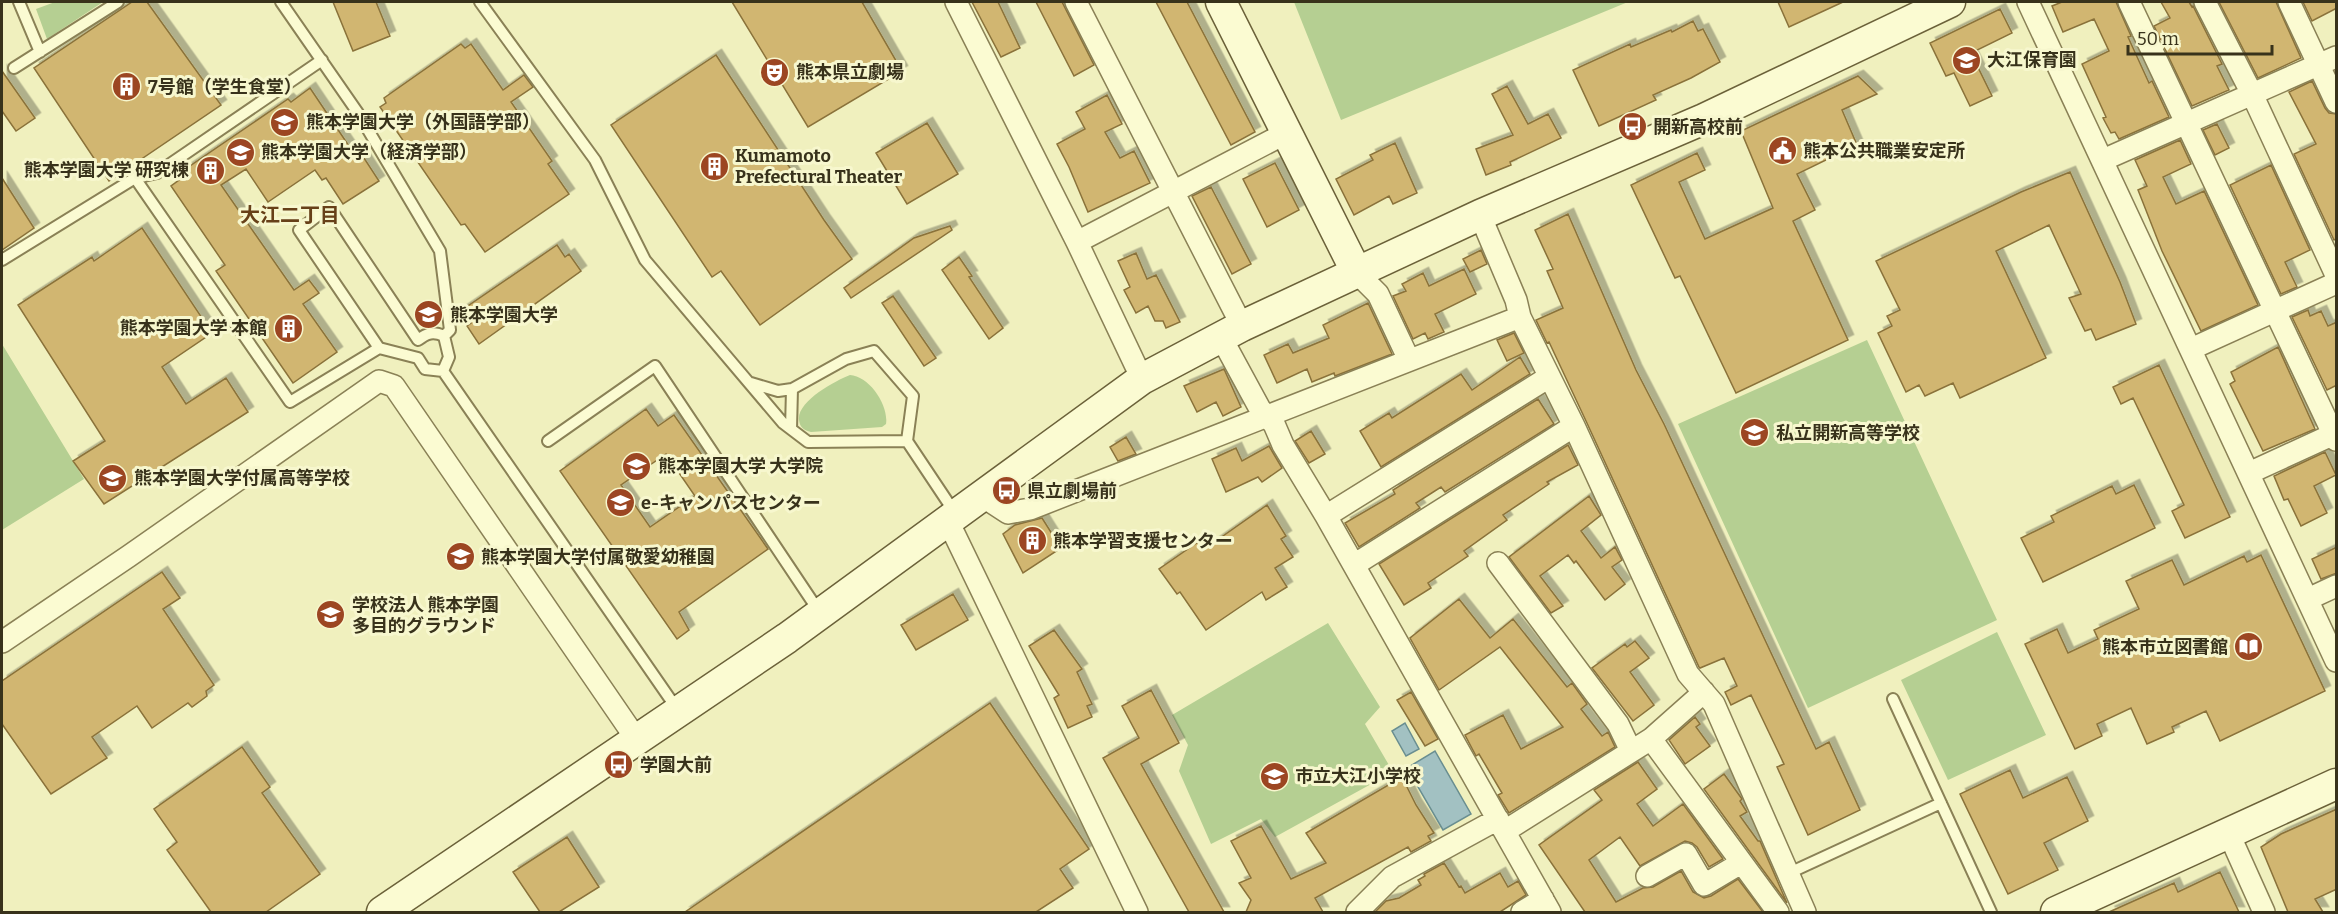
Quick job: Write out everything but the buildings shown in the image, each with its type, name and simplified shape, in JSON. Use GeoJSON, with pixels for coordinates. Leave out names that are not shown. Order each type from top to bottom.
{"type":"FeatureCollection","features":[{"type":"Feature","properties":{"kind":"street"},"geometry":{"type":"LineString","coordinates":[[956,2],[1077,242],[1142,379]]}},
{"type":"Feature","properties":{"kind":"street"},"geometry":{"type":"LineString","coordinates":[[1076,2],[1174,191],[1232,332],[1260,409],[1267,415],[1326,516],[1546,906],[1522,912]]}},
{"type":"Feature","properties":{"kind":"street"},"geometry":{"type":"LineString","coordinates":[[1221,2],[1357,273],[1378,294],[1408,360]]}},
{"type":"Feature","properties":{"kind":"street"},"geometry":{"type":"LineString","coordinates":[[382,912],[820,613],[1142,379],[1232,332],[1480,214],[1704,119],[1950,2]]}},
{"type":"Feature","properties":{"kind":"street"},"geometry":{"type":"LineString","coordinates":[[2028,2],[2337,661]]}},
{"type":"Feature","properties":{"kind":"street"},"geometry":{"type":"LineString","coordinates":[[2129,2],[2336,436],[2249,473]]}},
{"type":"Feature","properties":{"kind":"street"},"geometry":{"type":"LineString","coordinates":[[2205,2],[2252,94],[2337,275]]}},
{"type":"Feature","properties":{"kind":"street"},"geometry":{"type":"LineString","coordinates":[[2289,2],[2328,60],[2337,102]]}},
{"type":"Feature","properties":{"kind":"street"},"geometry":{"type":"LineString","coordinates":[[2103,160],[2328,60]]}},
{"type":"Feature","properties":{"kind":"street"},"geometry":{"type":"LineString","coordinates":[[1077,242],[1288,132]]}},
{"type":"Feature","properties":{"kind":"street"},"geometry":{"type":"LineString","coordinates":[[1480,214],[1521,317],[1574,426],[1688,674],[1714,704],[1805,912]]}},
{"type":"Feature","properties":{"kind":"street"},"geometry":{"type":"LineString","coordinates":[[2191,349],[2337,283]]}},
{"type":"Feature","properties":{"kind":"street"},"geometry":{"type":"LineString","coordinates":[[982,496],[1008,513],[1030,510],[1521,317]]}},
{"type":"Feature","properties":{"kind":"street"},"geometry":{"type":"LineString","coordinates":[[1326,516],[1549,377]]}},
{"type":"Feature","properties":{"kind":"street"},"geometry":{"type":"LineString","coordinates":[[2,642],[379,381],[394,386],[637,740]]}},
{"type":"Feature","properties":{"kind":"street"},"geometry":{"type":"LineString","coordinates":[[1354,565],[1574,426]]}},
{"type":"Feature","properties":{"kind":"street"},"geometry":{"type":"LineString","coordinates":[[947,519],[1137,912]]}},
{"type":"Feature","properties":{"kind":"street"},"geometry":{"type":"LineString","coordinates":[[1498,563],[1618,724],[1631,751]]}},
{"type":"Feature","properties":{"kind":"street"},"geometry":{"type":"LineString","coordinates":[[2308,599],[2337,586]]}},
{"type":"Feature","properties":{"kind":"street"},"geometry":{"type":"LineString","coordinates":[[1357,912],[1392,878],[1502,825],[1651,739],[1704,692]]}},
{"type":"Feature","properties":{"kind":"street"},"geometry":{"type":"LineString","coordinates":[[1651,739],[1778,912]]}},
{"type":"Feature","properties":{"kind":"street"},"geometry":{"type":"LineString","coordinates":[[2056,912],[2337,784]]}},
{"type":"Feature","properties":{"kind":"street"},"geometry":{"type":"LineString","coordinates":[[2229,834],[2264,912]]}},
{"type":"Feature","properties":{"kind":"street"},"geometry":{"type":"LineString","coordinates":[[1647,876],[1686,854],[1704,885],[1741,863]]}},
{"type":"Feature","properties":{"kind":"lane"},"geometry":{"type":"LineString","coordinates":[[19,2],[40,52]]}},
{"type":"Feature","properties":{"kind":"lane"},"geometry":{"type":"LineString","coordinates":[[14,68],[118,2]]}},
{"type":"Feature","properties":{"kind":"lane"},"geometry":{"type":"LineString","coordinates":[[281,2],[358,113],[440,251],[450,330],[444,336]]}},
{"type":"Feature","properties":{"kind":"lane"},"geometry":{"type":"LineString","coordinates":[[480,2],[595,160],[645,260],[783,423],[807,442],[907,441]]}},
{"type":"Feature","properties":{"kind":"lane"},"geometry":{"type":"LineString","coordinates":[[2,260],[135,178],[157,173],[322,60]]}},
{"type":"Feature","properties":{"kind":"lane"},"geometry":{"type":"LineString","coordinates":[[135,178],[290,402],[379,348]]}},
{"type":"Feature","properties":{"kind":"lane"},"geometry":{"type":"LineString","coordinates":[[418,358],[379,348],[298,230],[329,207],[418,340],[418,358],[425,369],[443,371],[678,712]]}},
{"type":"Feature","properties":{"kind":"lane"},"geometry":{"type":"LineString","coordinates":[[418,340],[426,333],[444,336]]}},
{"type":"Feature","properties":{"kind":"lane"},"geometry":{"type":"LineString","coordinates":[[443,371],[449,357],[444,336]]}},
{"type":"Feature","properties":{"kind":"lane"},"geometry":{"type":"LineString","coordinates":[[750,383],[778,391],[792,389],[846,359],[874,351],[913,396],[907,441],[950,504],[947,519]]}},
{"type":"Feature","properties":{"kind":"lane"},"geometry":{"type":"LineString","coordinates":[[548,441],[655,366],[820,613]]}},
{"type":"Feature","properties":{"kind":"lane"},"geometry":{"type":"LineString","coordinates":[[791,429],[792,389]]}},
{"type":"Feature","properties":{"kind":"lane"},"geometry":{"type":"LineString","coordinates":[[1893,699],[1991,912]]}},
{"type":"Feature","properties":{"kind":"lane"},"geometry":{"type":"LineString","coordinates":[[1787,874],[1941,802]]}},
{"type":"Feature","properties":{"kind":"green space"},"geometry":{"type":"Polygon","coordinates":[[[55,2],[103,2],[47,39],[36,9],[55,2]]]}},
{"type":"Feature","properties":{"kind":"green space"},"geometry":{"type":"Polygon","coordinates":[[[1294,2],[1628,2],[1341,120],[1294,2]]]}},
{"type":"Feature","properties":{"kind":"green space"},"geometry":{"type":"Polygon","coordinates":[[[1867,340],[1997,620],[1808,708],[1678,424],[1867,340]]]}},
{"type":"Feature","properties":{"kind":"green space"},"geometry":{"type":"Polygon","coordinates":[[[2,344],[84,479],[2,530],[2,344]]]}},
{"type":"Feature","properties":{"kind":"green space"},"geometry":{"type":"Polygon","coordinates":[[[850,375],[864,380],[871,386],[881,400],[886,424],[882,427],[811,432],[803,428],[799,420],[800,413],[810,399],[850,375]]]}},
{"type":"Feature","properties":{"kind":"green space"},"geometry":{"type":"Polygon","coordinates":[[[1328,623],[1380,707],[1365,724],[1393,772],[1275,837],[1261,819],[1211,844],[1179,771],[1188,745],[1172,715],[1328,623]]]}},
{"type":"Feature","properties":{"kind":"green space"},"geometry":{"type":"Polygon","coordinates":[[[1997,632],[2046,735],[1948,780],[1901,680],[1997,632]]]}},
{"type":"Feature","properties":{"kind":"water"},"geometry":{"type":"Polygon","coordinates":[[[1405,723],[1419,749],[1406,756],[1392,731],[1405,723]]]}},
{"type":"Feature","properties":{"kind":"water"},"geometry":{"type":"Polygon","coordinates":[[[1435,751],[1471,814],[1443,830],[1407,768],[1435,751]]]}},
{"type":"Feature","properties":{"kind":"place","name":"大江保育園"},"geometry":{"type":"Point","coordinates":[1966,60]}},
{"type":"Feature","properties":{"kind":"place","name":"熊本県立劇場"},"geometry":{"type":"Point","coordinates":[775,72]}},
{"type":"Feature","properties":{"kind":"place","name":"7号館（学生食堂）"},"geometry":{"type":"Point","coordinates":[127,87]}},
{"type":"Feature","properties":{"kind":"place","name":"熊本学園大学（外国語学部）"},"geometry":{"type":"Point","coordinates":[285,122]}},
{"type":"Feature","properties":{"kind":"place","name":"開新高校前"},"geometry":{"type":"Point","coordinates":[1632,127]}},
{"type":"Feature","properties":{"kind":"place","name":"熊本公共職業安定所"},"geometry":{"type":"Point","coordinates":[1782,151]}},
{"type":"Feature","properties":{"kind":"place","name":"熊本学園大学（経済学部）"},"geometry":{"type":"Point","coordinates":[240,152]}},
{"type":"Feature","properties":{"kind":"place","name":"Kumamoto Prefectural Theater"},"geometry":{"type":"Point","coordinates":[714,166]}},
{"type":"Feature","properties":{"kind":"place","name":"熊本学園大学 研究棟"},"geometry":{"type":"Point","coordinates":[210,170]}},
{"type":"Feature","properties":{"kind":"place","name":"熊本学園大学"},"geometry":{"type":"Point","coordinates":[429,315]}},
{"type":"Feature","properties":{"kind":"place","name":"熊本学園大学 本館"},"geometry":{"type":"Point","coordinates":[288,328]}},
{"type":"Feature","properties":{"kind":"place","name":"私立開新高等学校"},"geometry":{"type":"Point","coordinates":[1755,433]}},
{"type":"Feature","properties":{"kind":"place","name":"熊本学園大学 大学院"},"geometry":{"type":"Point","coordinates":[637,466]}},
{"type":"Feature","properties":{"kind":"place","name":"熊本学園大学付属高等学校"},"geometry":{"type":"Point","coordinates":[113,478]}},
{"type":"Feature","properties":{"kind":"place","name":"県立劇場前"},"geometry":{"type":"Point","coordinates":[1006,491]}},
{"type":"Feature","properties":{"kind":"place","name":"e-キャンパスセンター"},"geometry":{"type":"Point","coordinates":[620,503]}},
{"type":"Feature","properties":{"kind":"place","name":"熊本学習支援センター"},"geometry":{"type":"Point","coordinates":[1032,541]}},
{"type":"Feature","properties":{"kind":"place","name":"熊本学園大学付属敬愛幼稚園"},"geometry":{"type":"Point","coordinates":[460,557]}},
{"type":"Feature","properties":{"kind":"place","name":"学校法人 熊本学園 多目的グラウンド"},"geometry":{"type":"Point","coordinates":[331,615]}},
{"type":"Feature","properties":{"kind":"place","name":"熊本市立図書館"},"geometry":{"type":"Point","coordinates":[2249,647]}},
{"type":"Feature","properties":{"kind":"place","name":"学園大前"},"geometry":{"type":"Point","coordinates":[619,765]}},
{"type":"Feature","properties":{"kind":"place","name":"市立大江小学校"},"geometry":{"type":"Point","coordinates":[1274,776]}},
{"type":"Feature","properties":{"kind":"district","name":"大江二丁目"},"geometry":{"type":"Point","coordinates":[290,215]}}]}
